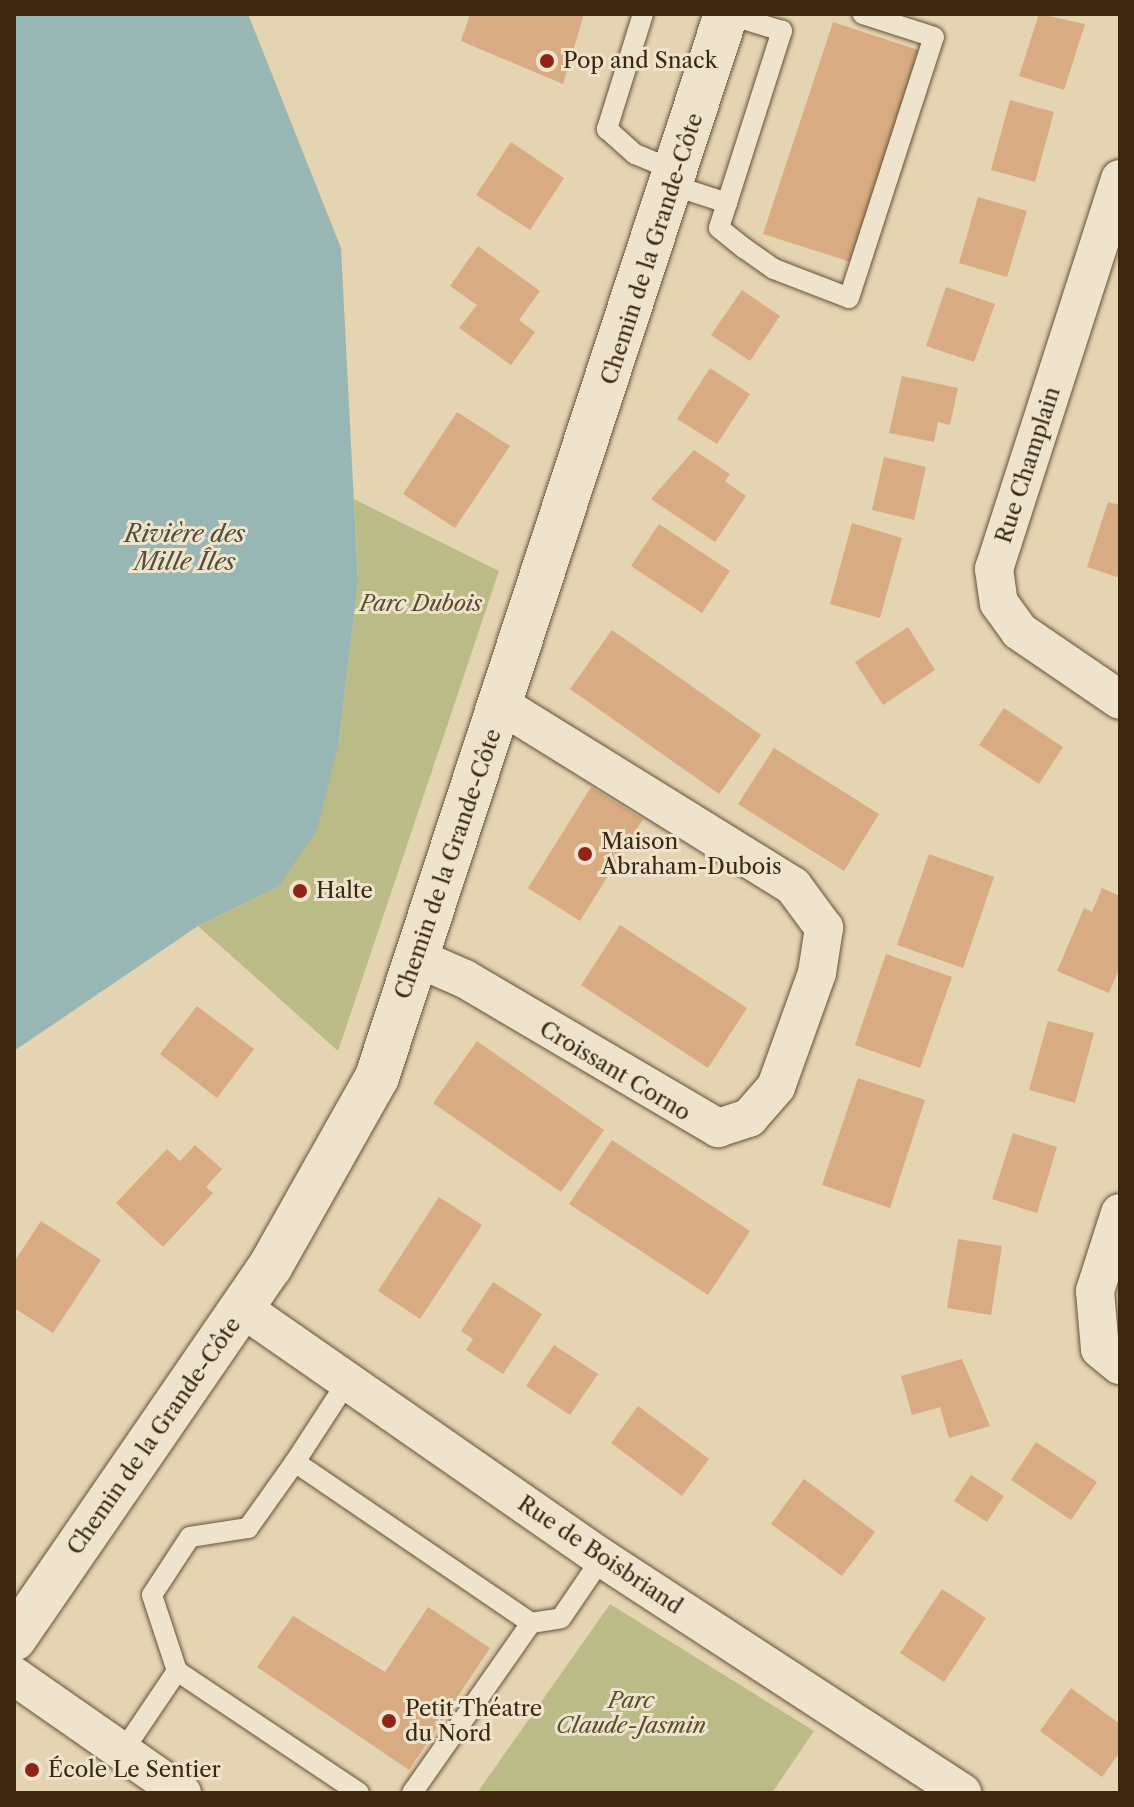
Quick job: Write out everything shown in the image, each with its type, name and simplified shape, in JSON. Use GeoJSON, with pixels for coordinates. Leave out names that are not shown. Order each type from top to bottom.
{"type":"FeatureCollection","features":[{"type":"Feature","properties":{"kind":"main road","name":"Chemin de la Grande-Côte"},"geometry":{"type":"LineString","coordinates":[[14,1639],[242,1308],[350,1135],[417,958],[726,14]]}},
{"type":"Feature","properties":{"kind":"street","name":"Rue Champlain"},"geometry":{"type":"LineString","coordinates":[[1120,179],[994,569],[999,603],[1019,631],[1120,700]]}},
{"type":"Feature","properties":{"kind":"street","name":"Croissant Corno"},"geometry":{"type":"LineString","coordinates":[[417,958],[465,979],[718,1128],[749,1118],[776,1087],[817,973],[824,928],[809,899],[501,705]]}},
{"type":"Feature","properties":{"kind":"street"},"geometry":{"type":"LineString","coordinates":[[1120,1213],[1095,1291],[1100,1349],[1120,1365]]}},
{"type":"Feature","properties":{"kind":"street","name":"Rue de Boisbriand"},"geometry":{"type":"LineString","coordinates":[[242,1308],[602,1558],[962,1793]]}},
{"type":"Feature","properties":{"kind":"street"},"geometry":{"type":"LineString","coordinates":[[14,1676],[182,1793]]}},
{"type":"Feature","properties":{"kind":"lane"},"geometry":{"type":"LineString","coordinates":[[643,14],[607,129],[674,178],[727,203]]}},
{"type":"Feature","properties":{"kind":"lane"},"geometry":{"type":"LineString","coordinates":[[726,14],[785,23],[719,228],[774,269],[849,298],[934,37],[863,14]]}},
{"type":"Feature","properties":{"kind":"lane"},"geometry":{"type":"LineString","coordinates":[[347,1382],[248,1528],[190,1537],[152,1595],[177,1671],[359,1793]]}},
{"type":"Feature","properties":{"kind":"lane"},"geometry":{"type":"LineString","coordinates":[[295,1462],[531,1623],[561,1618],[602,1558]]}},
{"type":"Feature","properties":{"kind":"lane"},"geometry":{"type":"LineString","coordinates":[[412,1793],[531,1623]]}},
{"type":"Feature","properties":{"kind":"lane"},"geometry":{"type":"LineString","coordinates":[[123,1751],[177,1671]]}},
{"type":"Feature","properties":{"kind":"green space","name":"Parc Dubois"},"geometry":{"type":"Polygon","coordinates":[[[354,499],[499,571],[338,1051],[198,926],[278,887],[339,742],[358,581],[354,499]]]}},
{"type":"Feature","properties":{"kind":"green space","name":"Parc Claude-Jasmin"},"geometry":{"type":"Polygon","coordinates":[[[610,1604],[814,1731],[772,1793],[477,1793],[610,1604]]]}},
{"type":"Feature","properties":{"kind":"water","name":"Rivière des Mille Îles"},"geometry":{"type":"Polygon","coordinates":[[[14,14],[248,14],[341,248],[358,581],[339,742],[317,830],[278,887],[198,926],[14,1051],[14,14]]]}},
{"type":"Feature","properties":{"kind":"building"},"geometry":{"type":"Polygon","coordinates":[[[470,14],[584,14],[563,84],[461,41],[470,14]]]}},
{"type":"Feature","properties":{"kind":"building"},"geometry":{"type":"Polygon","coordinates":[[[1039,14],[1085,24],[1064,90],[1019,76],[1039,14]]]}},
{"type":"Feature","properties":{"kind":"building"},"geometry":{"type":"Polygon","coordinates":[[[833,22],[924,52],[854,263],[763,234],[833,22]]]}},
{"type":"Feature","properties":{"kind":"building"},"geometry":{"type":"Polygon","coordinates":[[[1010,100],[1054,112],[1035,182],[991,170],[1010,100]]]}},
{"type":"Feature","properties":{"kind":"building"},"geometry":{"type":"Polygon","coordinates":[[[511,142],[564,178],[530,230],[476,195],[511,142]]]}},
{"type":"Feature","properties":{"kind":"building"},"geometry":{"type":"Polygon","coordinates":[[[978,197],[1027,211],[1007,277],[959,263],[978,197]]]}},
{"type":"Feature","properties":{"kind":"building"},"geometry":{"type":"Polygon","coordinates":[[[478,246],[540,291],[519,320],[535,332],[511,365],[459,328],[477,305],[450,286],[478,246]]]}},
{"type":"Feature","properties":{"kind":"building"},"geometry":{"type":"Polygon","coordinates":[[[946,287],[995,304],[974,362],[926,346],[946,287]]]}},
{"type":"Feature","properties":{"kind":"building"},"geometry":{"type":"Polygon","coordinates":[[[742,290],[780,316],[750,361],[711,335],[742,290]]]}},
{"type":"Feature","properties":{"kind":"building"},"geometry":{"type":"Polygon","coordinates":[[[710,368],[750,394],[717,444],[677,419],[710,368]]]}},
{"type":"Feature","properties":{"kind":"building"},"geometry":{"type":"Polygon","coordinates":[[[902,376],[958,388],[950,425],[938,422],[934,442],[889,433],[902,376]]]}},
{"type":"Feature","properties":{"kind":"building"},"geometry":{"type":"Polygon","coordinates":[[[457,412],[510,446],[455,528],[403,494],[457,412]]]}},
{"type":"Feature","properties":{"kind":"building"},"geometry":{"type":"Polygon","coordinates":[[[694,450],[730,474],[725,481],[746,496],[715,542],[651,499],[694,450]]]}},
{"type":"Feature","properties":{"kind":"building"},"geometry":{"type":"Polygon","coordinates":[[[884,457],[926,467],[914,520],[872,510],[884,457]]]}},
{"type":"Feature","properties":{"kind":"building"},"geometry":{"type":"Polygon","coordinates":[[[1108,502],[1120,505],[1120,578],[1087,567],[1108,502]]]}},
{"type":"Feature","properties":{"kind":"building"},"geometry":{"type":"Polygon","coordinates":[[[852,523],[902,538],[880,618],[830,604],[852,523]]]}},
{"type":"Feature","properties":{"kind":"building"},"geometry":{"type":"Polygon","coordinates":[[[659,524],[730,571],[702,613],[631,566],[659,524]]]}},
{"type":"Feature","properties":{"kind":"building"},"geometry":{"type":"Polygon","coordinates":[[[908,627],[935,670],[883,705],[855,662],[908,627]]]}},
{"type":"Feature","properties":{"kind":"building"},"geometry":{"type":"Polygon","coordinates":[[[612,630],[761,735],[719,794],[570,689],[612,630]]]}},
{"type":"Feature","properties":{"kind":"building"},"geometry":{"type":"Polygon","coordinates":[[[1004,708],[1063,747],[1039,784],[979,745],[1004,708]]]}},
{"type":"Feature","properties":{"kind":"building"},"geometry":{"type":"Polygon","coordinates":[[[774,748],[879,814],[844,871],[738,804],[774,748]]]}},
{"type":"Feature","properties":{"kind":"building","name":"Maison Abraham-Dubois"},"geometry":{"type":"Polygon","coordinates":[[[591,787],[643,819],[580,921],[528,888],[591,787]]]}},
{"type":"Feature","properties":{"kind":"building"},"geometry":{"type":"Polygon","coordinates":[[[929,854],[994,877],[963,968],[897,945],[929,854]]]}},
{"type":"Feature","properties":{"kind":"building"},"geometry":{"type":"Polygon","coordinates":[[[1102,888],[1120,896],[1120,967],[1109,993],[1057,971],[1084,908],[1092,912],[1102,888]]]}},
{"type":"Feature","properties":{"kind":"building"},"geometry":{"type":"Polygon","coordinates":[[[620,925],[747,1008],[708,1068],[581,985],[620,925]]]}},
{"type":"Feature","properties":{"kind":"building"},"geometry":{"type":"Polygon","coordinates":[[[886,954],[952,977],[920,1068],[855,1045],[886,954]]]}},
{"type":"Feature","properties":{"kind":"building"},"geometry":{"type":"Polygon","coordinates":[[[197,1006],[254,1049],[217,1098],[160,1054],[197,1006]]]}},
{"type":"Feature","properties":{"kind":"building"},"geometry":{"type":"Polygon","coordinates":[[[1048,1021],[1094,1033],[1075,1103],[1029,1090],[1048,1021]]]}},
{"type":"Feature","properties":{"kind":"building"},"geometry":{"type":"Polygon","coordinates":[[[477,1041],[604,1130],[561,1192],[433,1103],[477,1041]]]}},
{"type":"Feature","properties":{"kind":"building"},"geometry":{"type":"Polygon","coordinates":[[[858,1078],[925,1100],[890,1208],[822,1185],[858,1078]]]}},
{"type":"Feature","properties":{"kind":"building"},"geometry":{"type":"Polygon","coordinates":[[[1013,1133],[1057,1147],[1037,1213],[992,1199],[1013,1133]]]}},
{"type":"Feature","properties":{"kind":"building"},"geometry":{"type":"Polygon","coordinates":[[[612,1140],[750,1231],[708,1295],[569,1204],[612,1140]]]}},
{"type":"Feature","properties":{"kind":"building"},"geometry":{"type":"Polygon","coordinates":[[[195,1145],[222,1169],[206,1187],[213,1193],[163,1247],[116,1203],[167,1149],[180,1161],[195,1145]]]}},
{"type":"Feature","properties":{"kind":"building"},"geometry":{"type":"Polygon","coordinates":[[[439,1197],[482,1225],[420,1319],[378,1291],[439,1197]]]}},
{"type":"Feature","properties":{"kind":"building"},"geometry":{"type":"Polygon","coordinates":[[[41,1221],[101,1260],[53,1333],[14,1308],[14,1262],[41,1221]]]}},
{"type":"Feature","properties":{"kind":"building"},"geometry":{"type":"Polygon","coordinates":[[[958,1239],[1002,1246],[991,1315],[947,1308],[958,1239]]]}},
{"type":"Feature","properties":{"kind":"building"},"geometry":{"type":"Polygon","coordinates":[[[493,1282],[542,1314],[503,1374],[466,1350],[473,1339],[461,1331],[493,1282]]]}},
{"type":"Feature","properties":{"kind":"building"},"geometry":{"type":"Polygon","coordinates":[[[554,1345],[598,1374],[570,1415],[526,1386],[554,1345]]]}},
{"type":"Feature","properties":{"kind":"building"},"geometry":{"type":"Polygon","coordinates":[[[962,1359],[990,1426],[949,1438],[940,1407],[912,1415],[901,1376],[962,1359]]]}},
{"type":"Feature","properties":{"kind":"building"},"geometry":{"type":"Polygon","coordinates":[[[638,1406],[709,1459],[682,1496],[611,1443],[638,1406]]]}},
{"type":"Feature","properties":{"kind":"building"},"geometry":{"type":"Polygon","coordinates":[[[1036,1442],[1097,1482],[1071,1520],[1011,1480],[1036,1442]]]}},
{"type":"Feature","properties":{"kind":"building"},"geometry":{"type":"Polygon","coordinates":[[[971,1475],[1004,1496],[987,1522],[954,1501],[971,1475]]]}},
{"type":"Feature","properties":{"kind":"building"},"geometry":{"type":"Polygon","coordinates":[[[804,1479],[875,1532],[842,1576],[771,1524],[804,1479]]]}},
{"type":"Feature","properties":{"kind":"building"},"geometry":{"type":"Polygon","coordinates":[[[942,1589],[986,1618],[944,1682],[900,1653],[942,1589]]]}},
{"type":"Feature","properties":{"kind":"building","name":"Petit Théatre du Nord"},"geometry":{"type":"Polygon","coordinates":[[[428,1607],[490,1648],[409,1770],[257,1667],[293,1616],[385,1672],[428,1607]]]}},
{"type":"Feature","properties":{"kind":"building"},"geometry":{"type":"Polygon","coordinates":[[[1071,1688],[1120,1724],[1120,1752],[1102,1777],[1040,1731],[1071,1688]]]}},
{"type":"Feature","properties":{"kind":"place","name":"Pop and Snack"},"geometry":{"type":"Point","coordinates":[547,61]}},
{"type":"Feature","properties":{"kind":"place","name":"Maison Abraham-Dubois"},"geometry":{"type":"Point","coordinates":[585,854]}},
{"type":"Feature","properties":{"kind":"place","name":"Halte"},"geometry":{"type":"Point","coordinates":[300,891]}},
{"type":"Feature","properties":{"kind":"place","name":"Petit Théatre du Nord"},"geometry":{"type":"Point","coordinates":[389,1721]}},
{"type":"Feature","properties":{"kind":"place","name":"École Le Sentier"},"geometry":{"type":"Point","coordinates":[32,1770]}}]}
